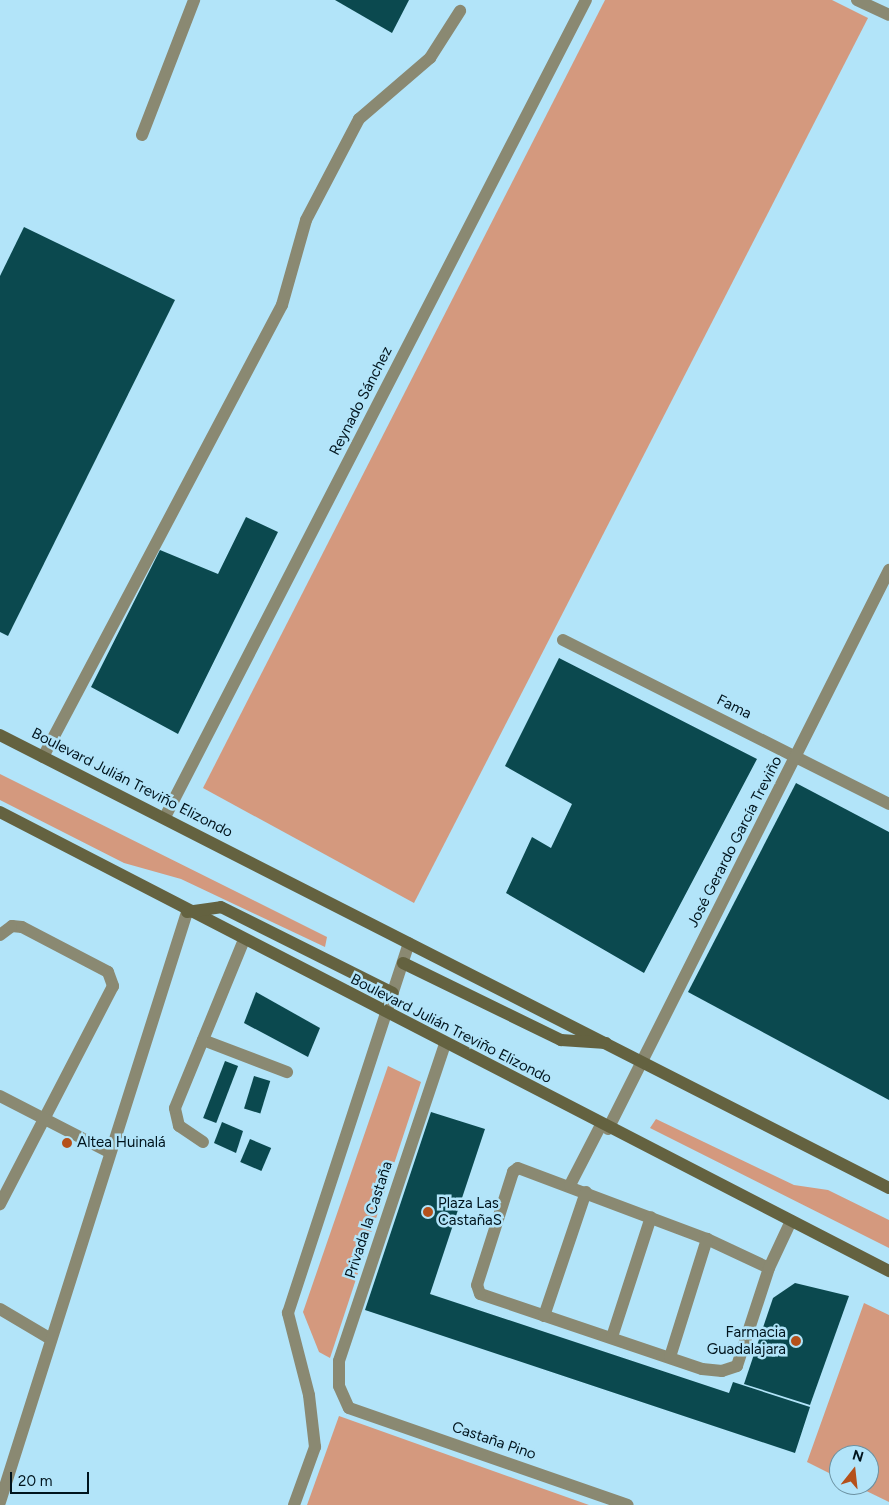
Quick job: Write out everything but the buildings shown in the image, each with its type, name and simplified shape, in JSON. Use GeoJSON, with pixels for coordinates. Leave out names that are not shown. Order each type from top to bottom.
{"type":"FeatureCollection","features":[{"type":"Feature","properties":{"kind":"main road","name":"Boulevard Julián Treviño Elizondo"},"geometry":{"type":"LineString","coordinates":[[0,735],[409,943],[611,1043],[889,1188]]}},
{"type":"Feature","properties":{"kind":"main road","name":"Boulevard Julián Treviño Elizondo"},"geometry":{"type":"LineString","coordinates":[[0,812],[187,912],[387,1013],[604,1127],[889,1271]]}},
{"type":"Feature","properties":{"kind":"main road"},"geometry":{"type":"LineString","coordinates":[[187,912],[221,907],[393,993]]}},
{"type":"Feature","properties":{"kind":"main road"},"geometry":{"type":"LineString","coordinates":[[403,963],[561,1040],[611,1043]]}},
{"type":"Feature","properties":{"kind":"street"},"geometry":{"type":"LineString","coordinates":[[142,135],[194,0]]}},
{"type":"Feature","properties":{"kind":"street","name":"Reynado Sánchez"},"geometry":{"type":"LineString","coordinates":[[164,817],[586,0]]}},
{"type":"Feature","properties":{"kind":"street"},"geometry":{"type":"LineString","coordinates":[[857,0],[889,15]]}},
{"type":"Feature","properties":{"kind":"street"},"geometry":{"type":"LineString","coordinates":[[43,757],[282,305],[306,220],[359,119],[430,58],[460,11]]}},
{"type":"Feature","properties":{"kind":"street","name":"José Gerardo García Treviño"},"geometry":{"type":"LineString","coordinates":[[570,1185],[642,1059],[797,756],[889,570]]}},
{"type":"Feature","properties":{"kind":"street","name":"Fama"},"geometry":{"type":"LineString","coordinates":[[563,640],[797,756],[889,804]]}},
{"type":"Feature","properties":{"kind":"street"},"geometry":{"type":"LineString","coordinates":[[0,1502],[49,1338],[187,912]]}},
{"type":"Feature","properties":{"kind":"street"},"geometry":{"type":"LineString","coordinates":[[0,935],[12,926],[22,927],[108,972],[112,980],[110,994],[0,1204]]}},
{"type":"Feature","properties":{"kind":"street"},"geometry":{"type":"LineString","coordinates":[[203,1142],[178,1126],[174,1118],[203,1040],[244,940]]}},
{"type":"Feature","properties":{"kind":"street"},"geometry":{"type":"LineString","coordinates":[[294,1505],[315,1447],[309,1395],[288,1313],[409,943]]}},
{"type":"Feature","properties":{"kind":"street"},"geometry":{"type":"LineString","coordinates":[[203,1040],[287,1072]]}},
{"type":"Feature","properties":{"kind":"street","name":"Privada la Castaña"},"geometry":{"type":"LineString","coordinates":[[349,1408],[339,1386],[339,1361],[446,1044]]}},
{"type":"Feature","properties":{"kind":"street"},"geometry":{"type":"LineString","coordinates":[[0,1096],[109,1152]]}},
{"type":"Feature","properties":{"kind":"street"},"geometry":{"type":"LineString","coordinates":[[769,1268],[707,1239],[526,1169],[513,1172],[477,1285],[480,1294],[670,1357],[716,1370],[738,1366],[769,1268],[791,1221]]}},
{"type":"Feature","properties":{"kind":"street"},"geometry":{"type":"LineString","coordinates":[[544,1316],[586,1192]]}},
{"type":"Feature","properties":{"kind":"street"},"geometry":{"type":"LineString","coordinates":[[612,1337],[651,1217]]}},
{"type":"Feature","properties":{"kind":"street"},"geometry":{"type":"LineString","coordinates":[[670,1357],[707,1239]]}},
{"type":"Feature","properties":{"kind":"street"},"geometry":{"type":"LineString","coordinates":[[0,1309],[49,1338]]}},
{"type":"Feature","properties":{"kind":"street","name":"Castaña Pino"},"geometry":{"type":"LineString","coordinates":[[349,1408],[628,1505]]}},
{"type":"Feature","properties":{"kind":"shaded area"},"geometry":{"type":"Polygon","coordinates":[[[605,0],[832,0],[868,18],[414,903],[203,788],[605,0]]]}},
{"type":"Feature","properties":{"kind":"shaded area"},"geometry":{"type":"Polygon","coordinates":[[[0,774],[327,937],[325,947],[181,879],[124,863],[0,800],[0,774]]]}},
{"type":"Feature","properties":{"kind":"shaded area"},"geometry":{"type":"Polygon","coordinates":[[[388,1066],[421,1082],[330,1358],[319,1352],[303,1312],[388,1066]]]}},
{"type":"Feature","properties":{"kind":"shaded area"},"geometry":{"type":"Polygon","coordinates":[[[656,1119],[794,1185],[828,1190],[889,1220],[889,1248],[650,1128],[656,1119]]]}},
{"type":"Feature","properties":{"kind":"shaded area"},"geometry":{"type":"Polygon","coordinates":[[[864,1303],[889,1315],[889,1502],[875,1495],[879,1495],[879,1445],[829,1445],[829,1473],[807,1462],[864,1303]]]}},
{"type":"Feature","properties":{"kind":"shaded area"},"geometry":{"type":"Polygon","coordinates":[[[339,1416],[589,1505],[307,1505],[339,1416]]]}},
{"type":"Feature","properties":{"kind":"place","name":"Altea Huinalá"},"geometry":{"type":"Point","coordinates":[67,1143]}},
{"type":"Feature","properties":{"kind":"place","name":"Plaza Las CastañaS"},"geometry":{"type":"Point","coordinates":[428,1212]}},
{"type":"Feature","properties":{"kind":"place","name":"Farmacia Guadalajara"},"geometry":{"type":"Point","coordinates":[796,1341]}}]}
